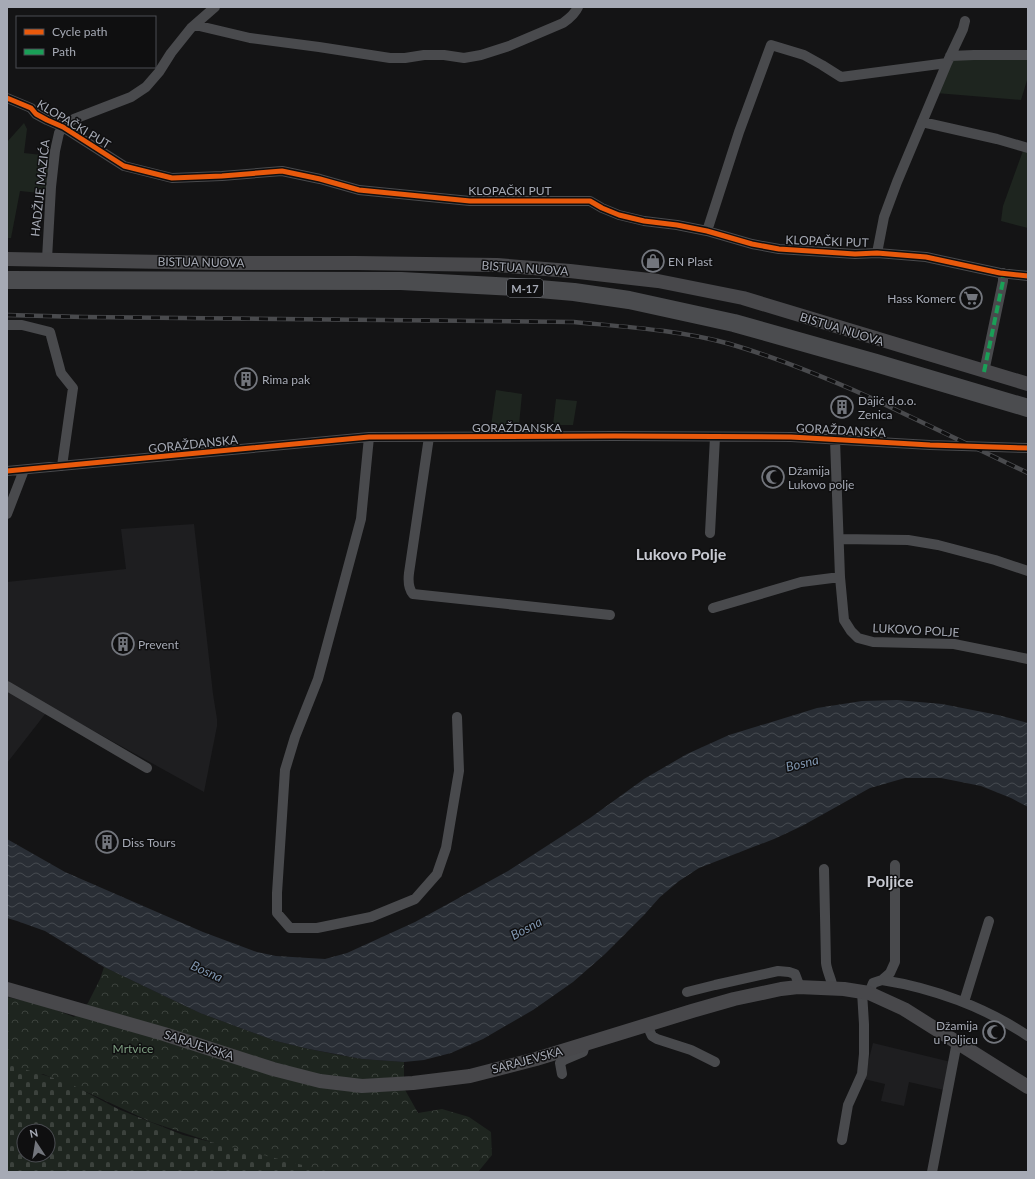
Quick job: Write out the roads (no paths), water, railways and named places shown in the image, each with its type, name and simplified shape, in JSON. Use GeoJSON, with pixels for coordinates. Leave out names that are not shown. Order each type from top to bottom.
{"type":"FeatureCollection","features":[{"type":"Feature","properties":{"kind":"highway","name":"M-17"},"geometry":{"type":"LineString","coordinates":[[7,280],[401,281],[516,287],[574,292],[629,300],[734,323],[876,362],[1028,408]]}},
{"type":"Feature","properties":{"kind":"main road","name":"BISTUA NUOVA"},"geometry":{"type":"LineString","coordinates":[[7,258],[217,263],[356,263],[497,266],[570,271],[658,281],[742,298],[1028,384]]}},
{"type":"Feature","properties":{"kind":"main road","name":"SARAJEVSKA"},"geometry":{"type":"LineString","coordinates":[[7,989],[164,1034],[273,1069],[320,1080],[362,1086],[413,1083],[470,1076],[536,1059],[734,999],[781,989],[844,989],[866,993],[904,1009],[1028,1087]]}},
{"type":"Feature","properties":{"kind":"street","name":"HADŽIJE MAZIĆA"},"geometry":{"type":"LineString","coordinates":[[47,259],[51,187],[55,151],[59,133],[63,127],[74,119],[131,97],[146,87],[159,72],[171,53],[195,25],[215,7]]}},
{"type":"Feature","properties":{"kind":"street"},"geometry":{"type":"LineString","coordinates":[[195,25],[250,38],[319,46],[390,58],[444,55],[464,58],[481,55],[509,46],[564,23],[571,18],[578,7]]}},
{"type":"Feature","properties":{"kind":"street"},"geometry":{"type":"LineString","coordinates":[[877,253],[884,217],[948,59],[963,29],[965,21]]}},
{"type":"Feature","properties":{"kind":"street"},"geometry":{"type":"LineString","coordinates":[[707,231],[739,132],[771,45],[804,55],[841,77],[974,55],[1028,55]]}},
{"type":"Feature","properties":{"kind":"street","name":"KLOPAČKI PUT"},"geometry":{"type":"LineString","coordinates":[[7,98],[31,108],[36,114],[63,127],[124,166],[172,178],[222,176],[282,170],[367,191],[470,201],[590,201],[619,215],[644,221],[677,225],[707,231],[752,244],[779,249],[856,254],[877,253],[926,257],[1003,273],[1028,276]]}},
{"type":"Feature","properties":{"kind":"street"},"geometry":{"type":"LineString","coordinates":[[922,122],[997,139],[1028,148]]}},
{"type":"Feature","properties":{"kind":"street"},"geometry":{"type":"LineString","coordinates":[[984,372],[1003,281],[1003,273]]}},
{"type":"Feature","properties":{"kind":"street"},"geometry":{"type":"LineString","coordinates":[[7,325],[22,325],[50,332],[61,373],[73,388],[62,466]]}},
{"type":"Feature","properties":{"kind":"street","name":"GORAŽDANSKA"},"geometry":{"type":"LineString","coordinates":[[7,471],[369,437],[623,436],[791,438],[1028,448]]}},
{"type":"Feature","properties":{"kind":"street"},"geometry":{"type":"LineString","coordinates":[[369,437],[361,519],[318,679],[295,737],[285,770],[277,913],[290,928],[317,928],[371,917],[414,899],[437,874],[446,848],[459,771],[457,717]]}},
{"type":"Feature","properties":{"kind":"street"},"geometry":{"type":"LineString","coordinates":[[429,437],[409,573],[408,583],[413,594],[610,615]]}},
{"type":"Feature","properties":{"kind":"street"},"geometry":{"type":"LineString","coordinates":[[710,533],[715,437]]}},
{"type":"Feature","properties":{"kind":"street","name":"LUKOVO POLJE"},"geometry":{"type":"LineString","coordinates":[[835,440],[840,540],[840,577],[844,620],[851,631],[858,638],[873,642],[954,644],[1028,659]]}},
{"type":"Feature","properties":{"kind":"street"},"geometry":{"type":"LineString","coordinates":[[7,514],[24,470]]}},
{"type":"Feature","properties":{"kind":"street"},"geometry":{"type":"LineString","coordinates":[[840,540],[908,540],[938,545],[995,560],[1028,571]]}},
{"type":"Feature","properties":{"kind":"street"},"geometry":{"type":"LineString","coordinates":[[712,608],[800,582],[840,577]]}},
{"type":"Feature","properties":{"kind":"street"},"geometry":{"type":"LineString","coordinates":[[7,686],[147,768]]}},
{"type":"Feature","properties":{"kind":"street"},"geometry":{"type":"LineString","coordinates":[[882,980],[890,973],[895,962],[895,865]]}},
{"type":"Feature","properties":{"kind":"street"},"geometry":{"type":"LineString","coordinates":[[824,869],[826,963],[833,989]]}},
{"type":"Feature","properties":{"kind":"street"},"geometry":{"type":"LineString","coordinates":[[964,1002],[988,921]]}},
{"type":"Feature","properties":{"kind":"street"},"geometry":{"type":"LineString","coordinates":[[687,992],[778,971],[795,974],[798,982],[798,988]]}},
{"type":"Feature","properties":{"kind":"street"},"geometry":{"type":"LineString","coordinates":[[842,1140],[848,1105],[862,1074],[866,993],[875,981],[882,980],[893,982],[937,993],[964,1002],[1009,1023],[1028,1036]]}},
{"type":"Feature","properties":{"kind":"street"},"geometry":{"type":"LineString","coordinates":[[646,1025],[652,1036],[657,1039],[692,1050],[715,1062]]}},
{"type":"Feature","properties":{"kind":"street"},"geometry":{"type":"LineString","coordinates":[[932,1172],[957,1042]]}},
{"type":"Feature","properties":{"kind":"street"},"geometry":{"type":"LineString","coordinates":[[562,1074],[560,1063],[583,1052],[583,1045]]}},
{"type":"Feature","properties":{"kind":"water","name":"Bosna"},"geometry":{"type":"Polygon","coordinates":[[[897,700],[942,704],[998,715],[1028,723],[1028,807],[1011,798],[981,786],[941,778],[905,778],[870,788],[802,826],[774,839],[699,868],[679,881],[660,897],[605,954],[573,982],[533,1010],[483,1039],[451,1053],[424,1060],[404,1062],[362,1059],[276,1041],[200,1013],[104,967],[45,931],[7,918],[7,839],[65,872],[203,932],[257,952],[276,956],[325,959],[347,953],[415,922],[508,871],[590,818],[644,779],[687,754],[729,735],[817,708],[862,701],[897,700]]]}},
{"type":"Feature","properties":{"kind":"railway"},"geometry":{"type":"LineString","coordinates":[[7,315],[574,322],[633,327],[692,335],[730,344],[801,368],[869,397],[1028,473]]}},
{"type":"Feature","properties":{"kind":"place","name":"EN Plast"},"geometry":{"type":"Point","coordinates":[653,261]}},
{"type":"Feature","properties":{"kind":"place","name":"Hass Komerc"},"geometry":{"type":"Point","coordinates":[971,298]}},
{"type":"Feature","properties":{"kind":"place","name":"Rima pak"},"geometry":{"type":"Point","coordinates":[246,379]}},
{"type":"Feature","properties":{"kind":"place","name":"Dajić d.o.o. Zenica"},"geometry":{"type":"Point","coordinates":[842,407]}},
{"type":"Feature","properties":{"kind":"place","name":"Džamija Lukovo polje"},"geometry":{"type":"Point","coordinates":[773,477]}},
{"type":"Feature","properties":{"kind":"place","name":"Prevent"},"geometry":{"type":"Point","coordinates":[123,644]}},
{"type":"Feature","properties":{"kind":"place","name":"Diss Tours"},"geometry":{"type":"Point","coordinates":[107,842]}},
{"type":"Feature","properties":{"kind":"place","name":"Džamija u Poljicu"},"geometry":{"type":"Point","coordinates":[994,1032]}},
{"type":"Feature","properties":{"kind":"district","name":"Lukovo Polje"},"geometry":{"type":"Point","coordinates":[681,553]}},
{"type":"Feature","properties":{"kind":"district","name":"Poljice"},"geometry":{"type":"Point","coordinates":[890,880]}},
{"type":"Feature","properties":{"kind":"park label","name":"Mrtvice"},"geometry":{"type":"Point","coordinates":[133,1048]}}]}
